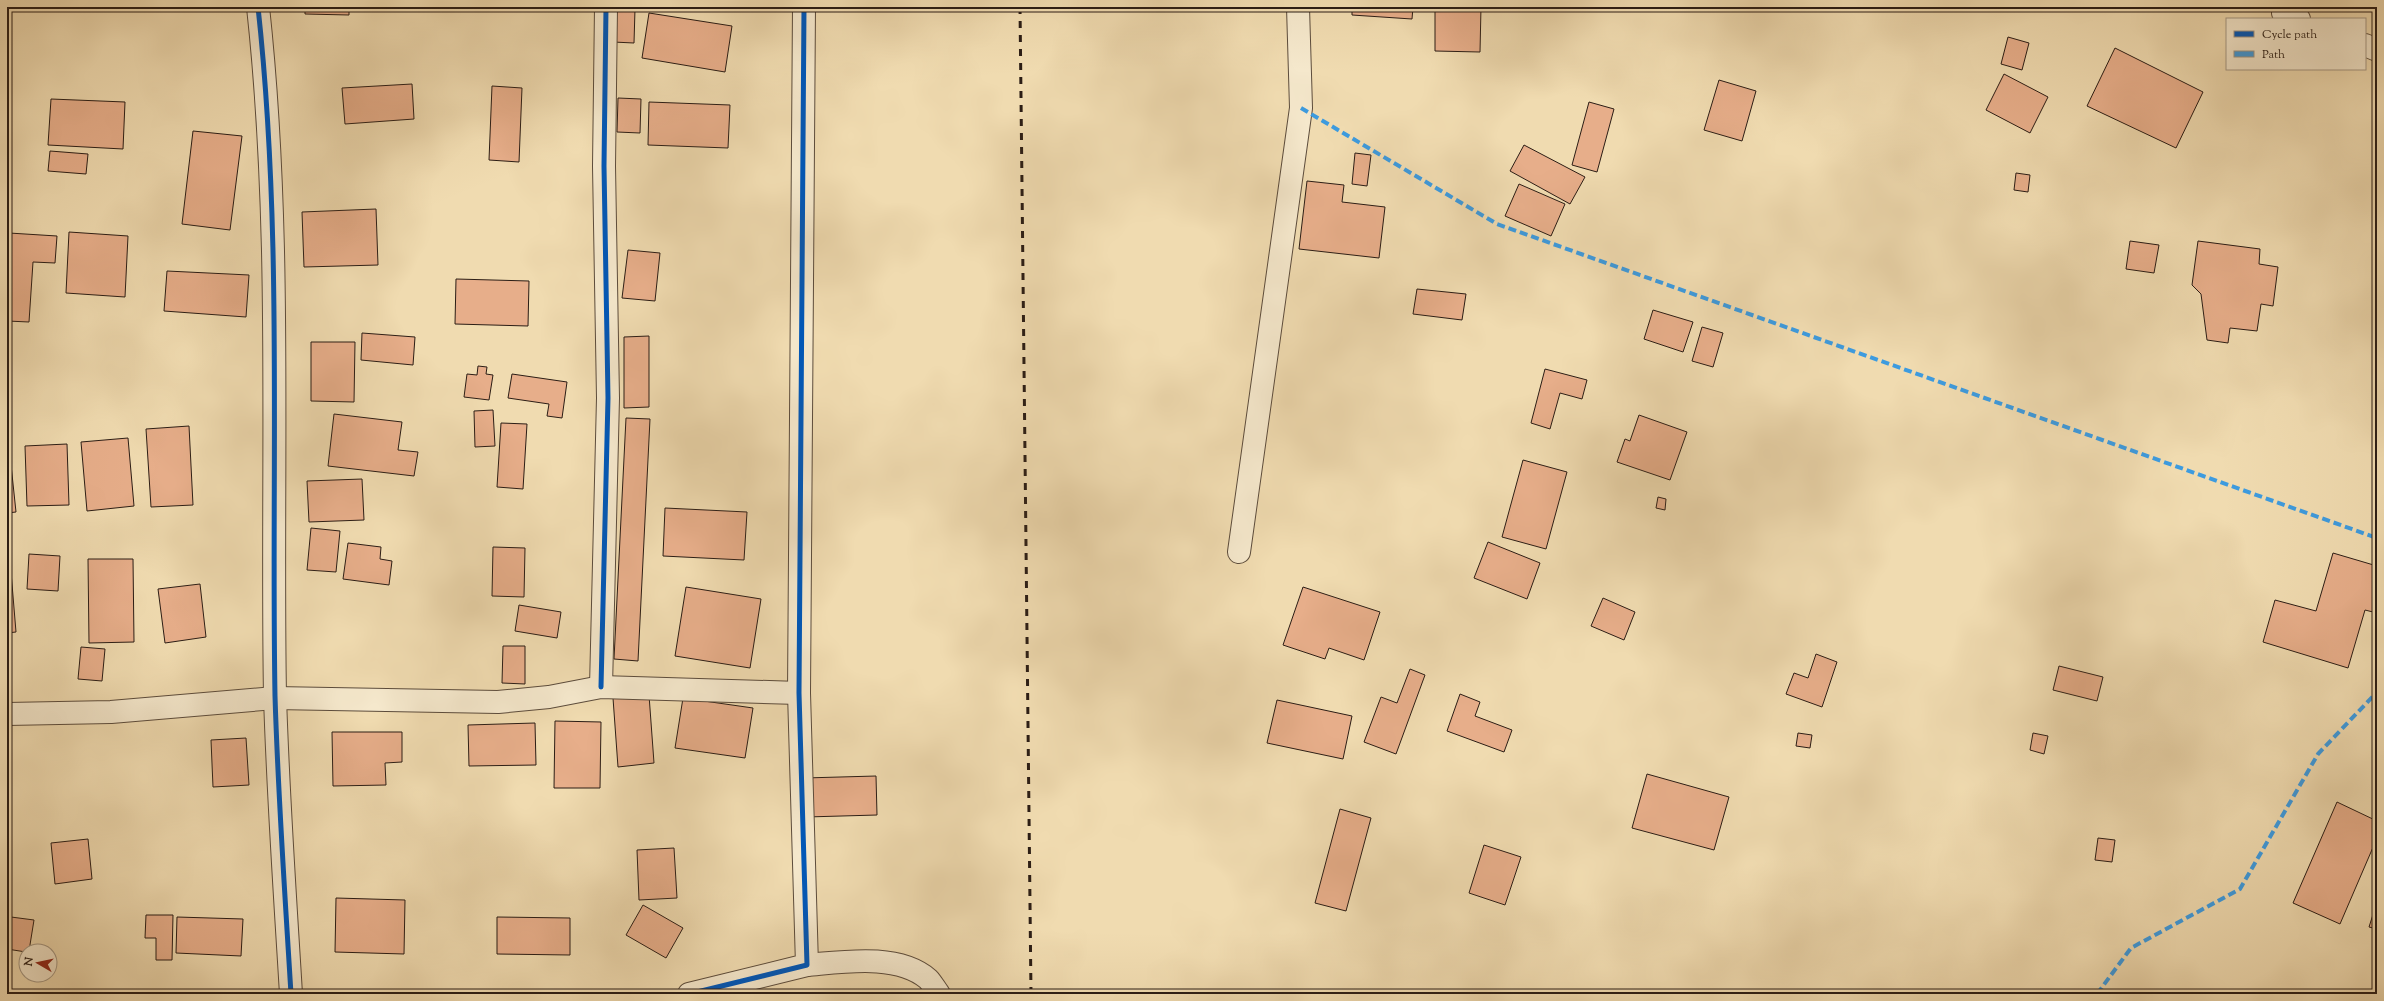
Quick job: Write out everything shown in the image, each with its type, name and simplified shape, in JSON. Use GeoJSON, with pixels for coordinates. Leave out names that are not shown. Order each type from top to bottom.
{"type":"FeatureCollection","features":[{"type":"Feature","properties":{"kind":"street"},"geometry":{"type":"LineString","coordinates":[[258,7],[266,82],[274,291],[276,698],[290,994]]}},
{"type":"Feature","properties":{"kind":"street"},"geometry":{"type":"LineString","coordinates":[[601,687],[608,398],[604,174],[606,7]]}},
{"type":"Feature","properties":{"kind":"street"},"geometry":{"type":"LineString","coordinates":[[804,7],[799,693],[807,965]]}},
{"type":"Feature","properties":{"kind":"street"},"geometry":{"type":"LineString","coordinates":[[1240,552],[1301,108],[1298,7]]}},
{"type":"Feature","properties":{"kind":"street"},"geometry":{"type":"LineString","coordinates":[[2366,45],[2377,50]]}},
{"type":"Feature","properties":{"kind":"street"},"geometry":{"type":"LineString","coordinates":[[7,714],[111,712],[276,698],[498,702],[550,697],[601,687],[799,693]]}},
{"type":"Feature","properties":{"kind":"street"},"geometry":{"type":"LineString","coordinates":[[689,994],[807,965],[869,961],[910,968],[928,979],[939,994]]}},
{"type":"Feature","properties":{"kind":"building"},"geometry":{"type":"Polygon","coordinates":[[[305,7],[349,7],[349,15],[305,14],[305,7]]]}},
{"type":"Feature","properties":{"kind":"building"},"geometry":{"type":"Polygon","coordinates":[[[1352,7],[1413,7],[1412,19],[1352,15],[1352,7]]]}},
{"type":"Feature","properties":{"kind":"building"},"geometry":{"type":"Polygon","coordinates":[[[1435,7],[1481,7],[1480,52],[1435,51],[1435,7]]]}},
{"type":"Feature","properties":{"kind":"building"},"geometry":{"type":"Polygon","coordinates":[[[614,8],[635,9],[634,43],[613,42],[614,8]]]}},
{"type":"Feature","properties":{"kind":"building"},"geometry":{"type":"Polygon","coordinates":[[[649,13],[732,26],[725,72],[642,58],[649,13]]]}},
{"type":"Feature","properties":{"kind":"building"},"geometry":{"type":"Polygon","coordinates":[[[2008,37],[2029,43],[2022,70],[2001,64],[2008,37]]]}},
{"type":"Feature","properties":{"kind":"building"},"geometry":{"type":"Polygon","coordinates":[[[2115,48],[2203,92],[2176,148],[2087,106],[2115,48]]]}},
{"type":"Feature","properties":{"kind":"building"},"geometry":{"type":"Polygon","coordinates":[[[2004,74],[2048,97],[2030,133],[1986,110],[2004,74]]]}},
{"type":"Feature","properties":{"kind":"building"},"geometry":{"type":"Polygon","coordinates":[[[1719,80],[1756,91],[1742,141],[1704,130],[1719,80]]]}},
{"type":"Feature","properties":{"kind":"building"},"geometry":{"type":"Polygon","coordinates":[[[412,84],[414,119],[345,124],[342,88],[412,84]]]}},
{"type":"Feature","properties":{"kind":"building"},"geometry":{"type":"Polygon","coordinates":[[[492,86],[522,88],[519,162],[489,160],[492,86]]]}},
{"type":"Feature","properties":{"kind":"building"},"geometry":{"type":"Polygon","coordinates":[[[618,98],[641,99],[640,133],[617,132],[618,98]]]}},
{"type":"Feature","properties":{"kind":"building"},"geometry":{"type":"Polygon","coordinates":[[[51,99],[125,102],[123,149],[48,145],[51,99]]]}},
{"type":"Feature","properties":{"kind":"building"},"geometry":{"type":"Polygon","coordinates":[[[649,102],[730,105],[728,148],[648,145],[649,102]]]}},
{"type":"Feature","properties":{"kind":"building"},"geometry":{"type":"Polygon","coordinates":[[[1589,102],[1614,109],[1597,172],[1572,165],[1589,102]]]}},
{"type":"Feature","properties":{"kind":"building"},"geometry":{"type":"Polygon","coordinates":[[[193,131],[242,136],[230,230],[182,224],[193,131]]]}},
{"type":"Feature","properties":{"kind":"building"},"geometry":{"type":"Polygon","coordinates":[[[1524,145],[1585,177],[1570,204],[1510,171],[1524,145]]]}},
{"type":"Feature","properties":{"kind":"building"},"geometry":{"type":"Polygon","coordinates":[[[50,151],[88,154],[86,174],[48,171],[50,151]]]}},
{"type":"Feature","properties":{"kind":"building"},"geometry":{"type":"Polygon","coordinates":[[[1355,153],[1371,155],[1367,186],[1352,184],[1355,153]]]}},
{"type":"Feature","properties":{"kind":"building"},"geometry":{"type":"Polygon","coordinates":[[[2016,173],[2030,175],[2028,192],[2014,190],[2016,173]]]}},
{"type":"Feature","properties":{"kind":"building"},"geometry":{"type":"Polygon","coordinates":[[[1307,181],[1344,185],[1342,202],[1385,207],[1379,258],[1299,249],[1307,181]]]}},
{"type":"Feature","properties":{"kind":"building"},"geometry":{"type":"Polygon","coordinates":[[[1519,184],[1565,204],[1551,236],[1505,216],[1519,184]]]}},
{"type":"Feature","properties":{"kind":"building"},"geometry":{"type":"Polygon","coordinates":[[[376,209],[378,265],[304,267],[302,212],[376,209]]]}},
{"type":"Feature","properties":{"kind":"building"},"geometry":{"type":"Polygon","coordinates":[[[69,232],[128,236],[125,297],[66,293],[69,232]]]}},
{"type":"Feature","properties":{"kind":"building"},"geometry":{"type":"Polygon","coordinates":[[[9,233],[57,236],[55,263],[33,262],[29,322],[7,321],[9,233]]]}},
{"type":"Feature","properties":{"kind":"building"},"geometry":{"type":"Polygon","coordinates":[[[2130,241],[2159,245],[2154,273],[2126,269],[2130,241]]]}},
{"type":"Feature","properties":{"kind":"building"},"geometry":{"type":"Polygon","coordinates":[[[2198,241],[2260,249],[2259,264],[2278,267],[2273,306],[2261,304],[2257,331],[2230,328],[2228,343],[2207,340],[2201,294],[2192,285],[2198,241]]]}},
{"type":"Feature","properties":{"kind":"building"},"geometry":{"type":"Polygon","coordinates":[[[628,250],[660,253],[655,301],[622,298],[628,250]]]}},
{"type":"Feature","properties":{"kind":"building"},"geometry":{"type":"Polygon","coordinates":[[[167,271],[249,275],[246,317],[164,311],[167,271]]]}},
{"type":"Feature","properties":{"kind":"building"},"geometry":{"type":"Polygon","coordinates":[[[456,279],[529,281],[528,326],[455,324],[456,279]]]}},
{"type":"Feature","properties":{"kind":"building"},"geometry":{"type":"Polygon","coordinates":[[[1417,289],[1466,294],[1462,320],[1413,314],[1417,289]]]}},
{"type":"Feature","properties":{"kind":"building"},"geometry":{"type":"Polygon","coordinates":[[[1653,310],[1693,322],[1683,352],[1644,339],[1653,310]]]}},
{"type":"Feature","properties":{"kind":"building"},"geometry":{"type":"Polygon","coordinates":[[[1702,327],[1723,333],[1713,367],[1692,361],[1702,327]]]}},
{"type":"Feature","properties":{"kind":"building"},"geometry":{"type":"Polygon","coordinates":[[[362,333],[415,337],[413,365],[361,360],[362,333]]]}},
{"type":"Feature","properties":{"kind":"building"},"geometry":{"type":"Polygon","coordinates":[[[649,336],[649,407],[624,408],[624,337],[649,336]]]}},
{"type":"Feature","properties":{"kind":"building"},"geometry":{"type":"Polygon","coordinates":[[[311,342],[355,342],[354,402],[311,401],[311,342]]]}},
{"type":"Feature","properties":{"kind":"building"},"geometry":{"type":"Polygon","coordinates":[[[478,366],[487,367],[486,374],[493,375],[489,400],[464,397],[467,374],[477,375],[478,366]]]}},
{"type":"Feature","properties":{"kind":"building"},"geometry":{"type":"Polygon","coordinates":[[[1545,369],[1587,380],[1582,399],[1560,393],[1550,429],[1531,423],[1545,369]]]}},
{"type":"Feature","properties":{"kind":"building"},"geometry":{"type":"Polygon","coordinates":[[[512,374],[567,382],[562,418],[547,416],[549,404],[508,398],[512,374]]]}},
{"type":"Feature","properties":{"kind":"building"},"geometry":{"type":"Polygon","coordinates":[[[493,410],[495,446],[475,447],[474,411],[493,410]]]}},
{"type":"Feature","properties":{"kind":"building"},"geometry":{"type":"Polygon","coordinates":[[[334,414],[402,422],[398,450],[418,452],[414,476],[328,466],[334,414]]]}},
{"type":"Feature","properties":{"kind":"building"},"geometry":{"type":"Polygon","coordinates":[[[1639,415],[1687,432],[1670,480],[1617,462],[1625,439],[1630,441],[1639,415]]]}},
{"type":"Feature","properties":{"kind":"building"},"geometry":{"type":"Polygon","coordinates":[[[626,418],[650,419],[638,661],[614,659],[626,418]]]}},
{"type":"Feature","properties":{"kind":"building"},"geometry":{"type":"Polygon","coordinates":[[[501,423],[527,424],[523,489],[497,487],[501,423]]]}},
{"type":"Feature","properties":{"kind":"building"},"geometry":{"type":"Polygon","coordinates":[[[189,426],[193,505],[151,507],[146,429],[189,426]]]}},
{"type":"Feature","properties":{"kind":"building"},"geometry":{"type":"Polygon","coordinates":[[[7,427],[16,512],[7,513],[7,427]]]}},
{"type":"Feature","properties":{"kind":"building"},"geometry":{"type":"Polygon","coordinates":[[[128,438],[134,506],[87,511],[81,442],[128,438]]]}},
{"type":"Feature","properties":{"kind":"building"},"geometry":{"type":"Polygon","coordinates":[[[67,444],[69,505],[27,506],[25,446],[67,444]]]}},
{"type":"Feature","properties":{"kind":"building"},"geometry":{"type":"Polygon","coordinates":[[[1523,460],[1567,472],[1546,549],[1502,537],[1523,460]]]}},
{"type":"Feature","properties":{"kind":"building"},"geometry":{"type":"Polygon","coordinates":[[[362,479],[364,520],[309,522],[307,481],[362,479]]]}},
{"type":"Feature","properties":{"kind":"building"},"geometry":{"type":"Polygon","coordinates":[[[1658,497],[1666,499],[1665,510],[1656,508],[1658,497]]]}},
{"type":"Feature","properties":{"kind":"building"},"geometry":{"type":"Polygon","coordinates":[[[665,508],[747,512],[744,560],[663,556],[665,508]]]}},
{"type":"Feature","properties":{"kind":"building"},"geometry":{"type":"Polygon","coordinates":[[[311,528],[340,531],[336,572],[307,570],[311,528]]]}},
{"type":"Feature","properties":{"kind":"building"},"geometry":{"type":"Polygon","coordinates":[[[1488,542],[1540,563],[1527,599],[1474,578],[1488,542]]]}},
{"type":"Feature","properties":{"kind":"building"},"geometry":{"type":"Polygon","coordinates":[[[348,543],[381,547],[380,559],[392,561],[389,585],[343,579],[348,543]]]}},
{"type":"Feature","properties":{"kind":"building"},"geometry":{"type":"Polygon","coordinates":[[[493,547],[525,548],[524,597],[492,596],[493,547]]]}},
{"type":"Feature","properties":{"kind":"building"},"geometry":{"type":"Polygon","coordinates":[[[2333,553],[2377,566],[2377,613],[2365,610],[2348,668],[2263,642],[2275,600],[2316,611],[2333,553]]]}},
{"type":"Feature","properties":{"kind":"building"},"geometry":{"type":"Polygon","coordinates":[[[29,554],[60,556],[58,591],[27,589],[29,554]]]}},
{"type":"Feature","properties":{"kind":"building"},"geometry":{"type":"Polygon","coordinates":[[[88,559],[133,559],[134,642],[89,643],[88,559]]]}},
{"type":"Feature","properties":{"kind":"building"},"geometry":{"type":"Polygon","coordinates":[[[7,560],[10,560],[16,632],[7,633],[7,560]]]}},
{"type":"Feature","properties":{"kind":"building"},"geometry":{"type":"Polygon","coordinates":[[[200,584],[206,637],[165,643],[158,589],[200,584]]]}},
{"type":"Feature","properties":{"kind":"building"},"geometry":{"type":"Polygon","coordinates":[[[686,587],[761,599],[750,668],[675,656],[686,587]]]}},
{"type":"Feature","properties":{"kind":"building"},"geometry":{"type":"Polygon","coordinates":[[[1303,587],[1380,612],[1364,660],[1329,648],[1325,659],[1283,645],[1303,587]]]}},
{"type":"Feature","properties":{"kind":"building"},"geometry":{"type":"Polygon","coordinates":[[[1603,598],[1635,612],[1624,640],[1591,626],[1603,598]]]}},
{"type":"Feature","properties":{"kind":"building"},"geometry":{"type":"Polygon","coordinates":[[[519,605],[561,612],[557,638],[515,631],[519,605]]]}},
{"type":"Feature","properties":{"kind":"building"},"geometry":{"type":"Polygon","coordinates":[[[503,646],[525,646],[525,684],[502,683],[503,646]]]}},
{"type":"Feature","properties":{"kind":"building"},"geometry":{"type":"Polygon","coordinates":[[[81,647],[105,649],[102,681],[78,679],[81,647]]]}},
{"type":"Feature","properties":{"kind":"building"},"geometry":{"type":"Polygon","coordinates":[[[1816,654],[1837,662],[1822,707],[1786,694],[1794,673],[1808,678],[1816,654]]]}},
{"type":"Feature","properties":{"kind":"building"},"geometry":{"type":"Polygon","coordinates":[[[2059,666],[2103,677],[2097,701],[2053,690],[2059,666]]]}},
{"type":"Feature","properties":{"kind":"building"},"geometry":{"type":"Polygon","coordinates":[[[1410,669],[1425,675],[1396,754],[1364,742],[1381,697],[1397,703],[1410,669]]]}},
{"type":"Feature","properties":{"kind":"building"},"geometry":{"type":"Polygon","coordinates":[[[1460,694],[1480,702],[1475,716],[1512,730],[1504,752],[1447,731],[1460,694]]]}},
{"type":"Feature","properties":{"kind":"building"},"geometry":{"type":"Polygon","coordinates":[[[649,695],[654,763],[618,767],[613,698],[649,695]]]}},
{"type":"Feature","properties":{"kind":"building"},"geometry":{"type":"Polygon","coordinates":[[[683,698],[753,708],[745,758],[675,748],[683,698]]]}},
{"type":"Feature","properties":{"kind":"building"},"geometry":{"type":"Polygon","coordinates":[[[1277,700],[1352,716],[1343,759],[1267,743],[1277,700]]]}},
{"type":"Feature","properties":{"kind":"building"},"geometry":{"type":"Polygon","coordinates":[[[555,721],[601,722],[600,788],[554,788],[555,721]]]}},
{"type":"Feature","properties":{"kind":"building"},"geometry":{"type":"Polygon","coordinates":[[[535,723],[536,765],[469,766],[468,725],[535,723]]]}},
{"type":"Feature","properties":{"kind":"building"},"geometry":{"type":"Polygon","coordinates":[[[332,732],[402,732],[402,762],[385,763],[386,785],[333,786],[332,732]]]}},
{"type":"Feature","properties":{"kind":"building"},"geometry":{"type":"Polygon","coordinates":[[[1798,733],[1812,735],[1810,748],[1796,746],[1798,733]]]}},
{"type":"Feature","properties":{"kind":"building"},"geometry":{"type":"Polygon","coordinates":[[[2033,733],[2048,736],[2044,754],[2030,750],[2033,733]]]}},
{"type":"Feature","properties":{"kind":"building"},"geometry":{"type":"Polygon","coordinates":[[[246,738],[249,785],[213,787],[211,740],[246,738]]]}},
{"type":"Feature","properties":{"kind":"building"},"geometry":{"type":"Polygon","coordinates":[[[1647,774],[1729,797],[1714,850],[1632,828],[1647,774]]]}},
{"type":"Feature","properties":{"kind":"building"},"geometry":{"type":"Polygon","coordinates":[[[876,776],[877,815],[806,817],[804,778],[876,776]]]}},
{"type":"Feature","properties":{"kind":"building"},"geometry":{"type":"Polygon","coordinates":[[[2337,802],[2377,821],[2377,838],[2340,924],[2293,903],[2337,802]]]}},
{"type":"Feature","properties":{"kind":"building"},"geometry":{"type":"Polygon","coordinates":[[[1340,809],[1371,818],[1346,911],[1315,903],[1340,809]]]}},
{"type":"Feature","properties":{"kind":"building"},"geometry":{"type":"Polygon","coordinates":[[[2098,838],[2115,840],[2112,862],[2095,860],[2098,838]]]}},
{"type":"Feature","properties":{"kind":"building"},"geometry":{"type":"Polygon","coordinates":[[[88,839],[92,879],[55,884],[51,843],[88,839]]]}},
{"type":"Feature","properties":{"kind":"building"},"geometry":{"type":"Polygon","coordinates":[[[1484,845],[1521,857],[1505,905],[1469,893],[1484,845]]]}},
{"type":"Feature","properties":{"kind":"building"},"geometry":{"type":"Polygon","coordinates":[[[674,848],[677,898],[639,900],[637,850],[674,848]]]}},
{"type":"Feature","properties":{"kind":"building"},"geometry":{"type":"Polygon","coordinates":[[[336,898],[405,900],[404,954],[335,952],[336,898]]]}},
{"type":"Feature","properties":{"kind":"building"},"geometry":{"type":"Polygon","coordinates":[[[2377,902],[2377,929],[2369,927],[2377,902]]]}},
{"type":"Feature","properties":{"kind":"building"},"geometry":{"type":"Polygon","coordinates":[[[643,905],[683,928],[666,958],[626,935],[643,905]]]}},
{"type":"Feature","properties":{"kind":"building"},"geometry":{"type":"Polygon","coordinates":[[[146,915],[173,915],[172,960],[156,960],[156,938],[145,938],[146,915]]]}},
{"type":"Feature","properties":{"kind":"building"},"geometry":{"type":"Polygon","coordinates":[[[11,917],[34,920],[30,943],[18,943],[18,951],[7,949],[11,917]]]}},
{"type":"Feature","properties":{"kind":"building"},"geometry":{"type":"Polygon","coordinates":[[[177,917],[243,919],[241,956],[176,953],[177,917]]]}},
{"type":"Feature","properties":{"kind":"building"},"geometry":{"type":"Polygon","coordinates":[[[497,917],[570,918],[570,955],[497,954],[497,917]]]}},
{"type":"Feature","properties":{"kind":"railway"},"geometry":{"type":"LineString","coordinates":[[1020,7],[1031,994]]}},
{"type":"Feature","properties":{"kind":"marked path"},"geometry":{"type":"LineString","coordinates":[[1301,108],[1497,224],[2377,538]]}},
{"type":"Feature","properties":{"kind":"marked path"},"geometry":{"type":"LineString","coordinates":[[2097,994],[2131,948],[2240,889],[2318,754],[2377,692]]}},
{"type":"Feature","properties":{"kind":"cycle path"},"geometry":{"type":"LineString","coordinates":[[258,7],[266,93],[271,179],[274,352],[275,696],[291,994]]}},
{"type":"Feature","properties":{"kind":"cycle path"},"geometry":{"type":"LineString","coordinates":[[601,687],[608,398],[604,166],[606,7]]}},
{"type":"Feature","properties":{"kind":"cycle path"},"geometry":{"type":"LineString","coordinates":[[689,994],[807,965],[799,693],[804,7]]}}]}
